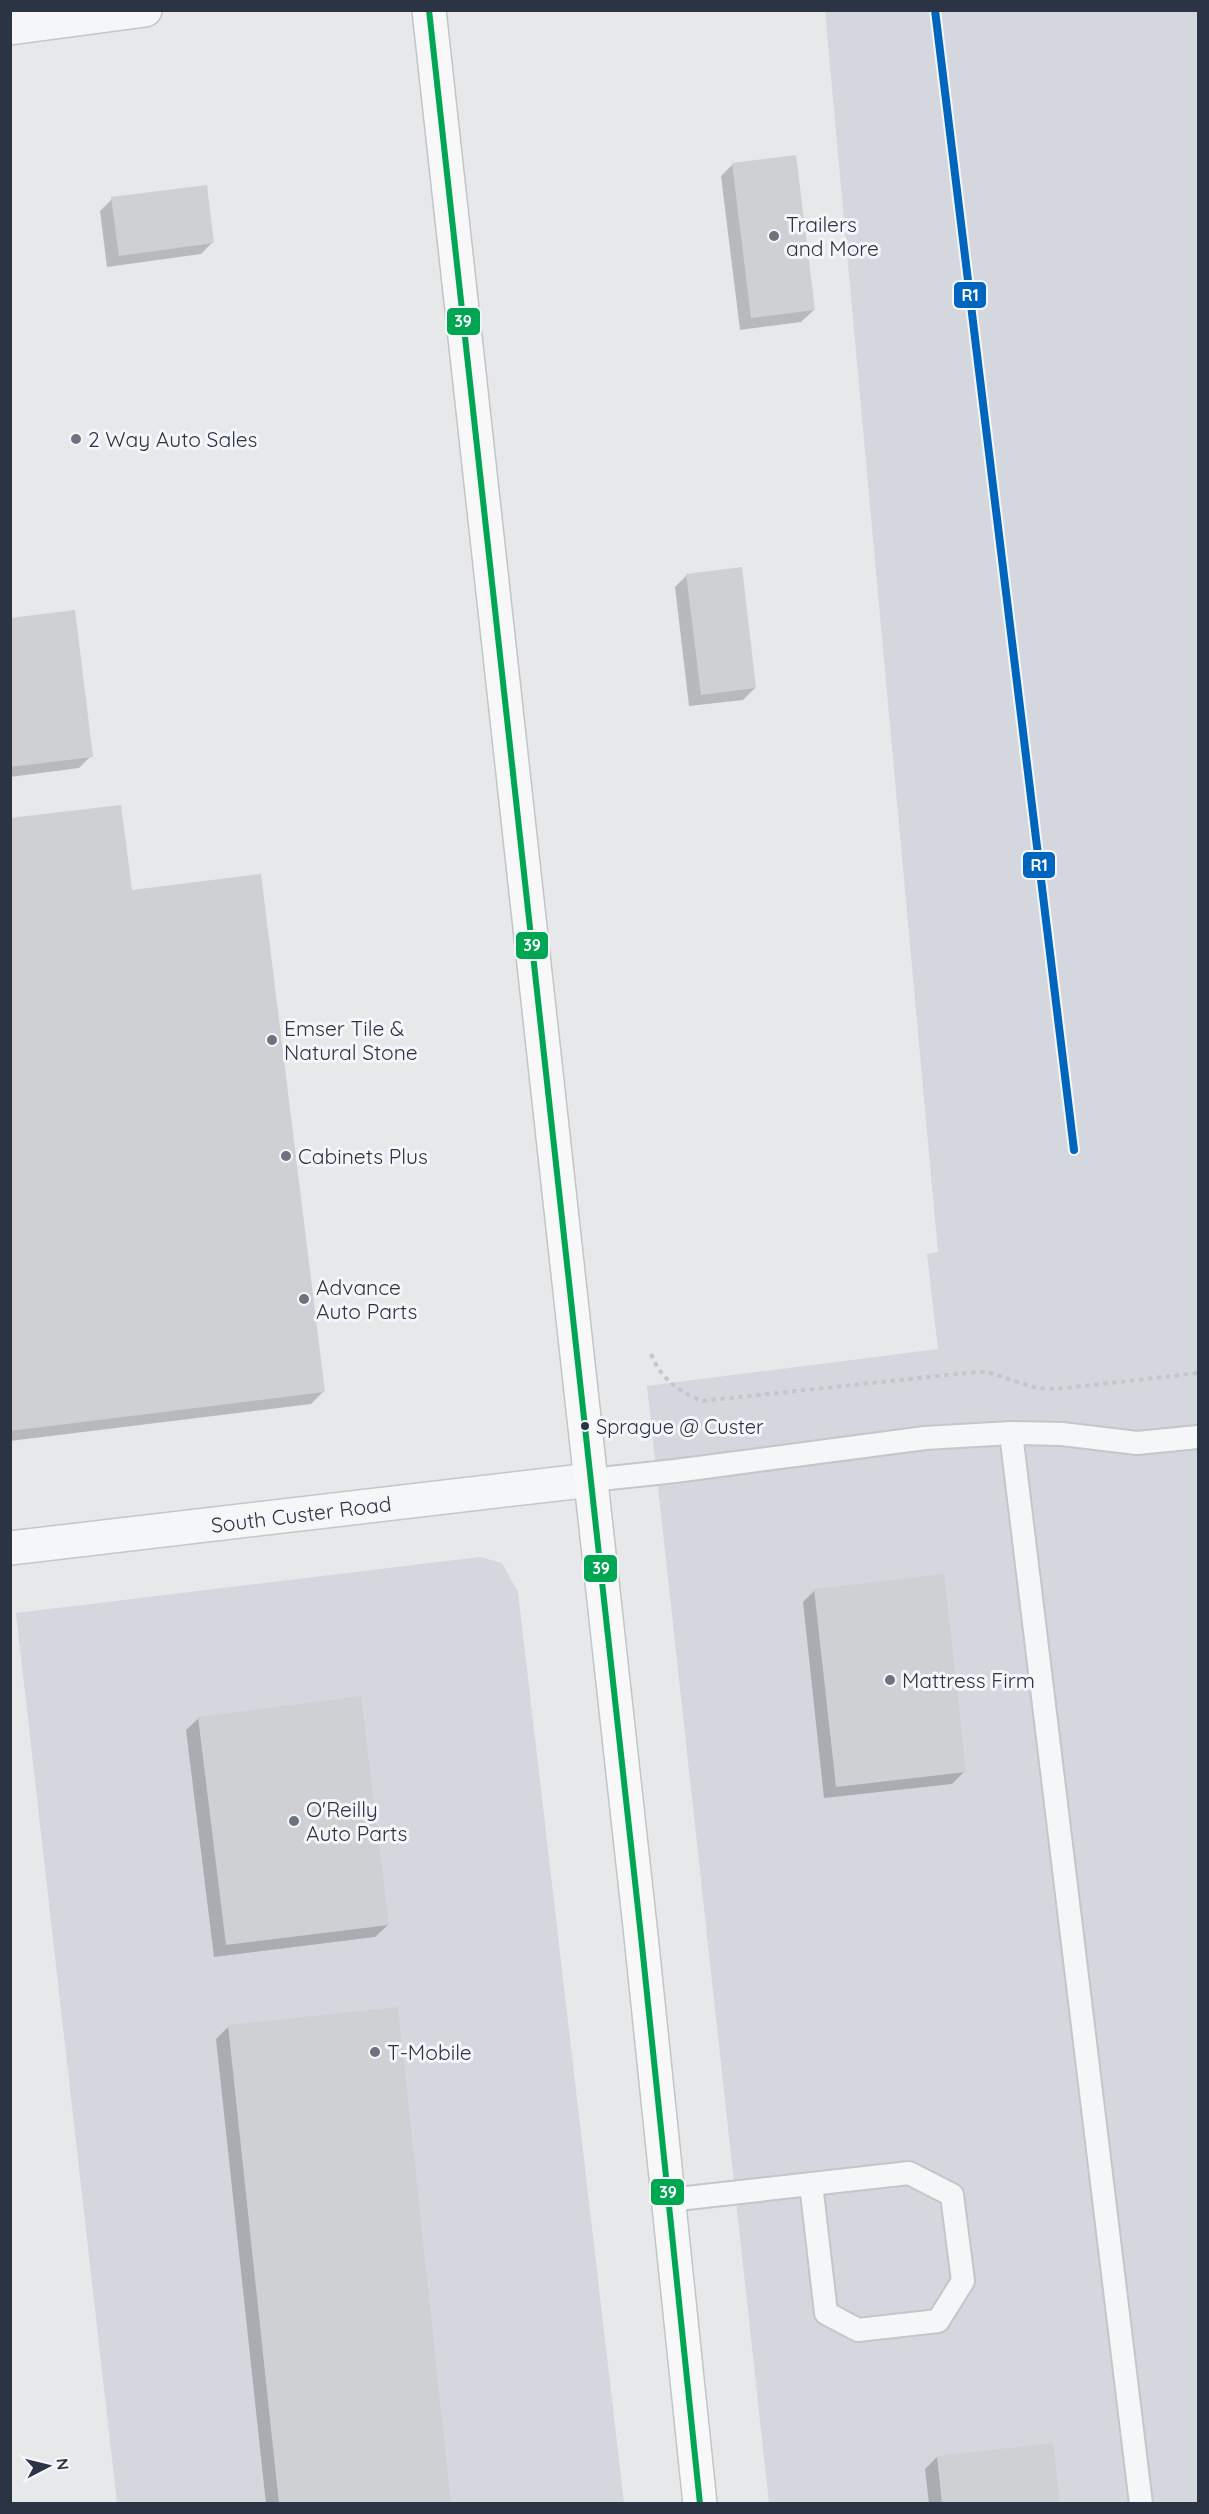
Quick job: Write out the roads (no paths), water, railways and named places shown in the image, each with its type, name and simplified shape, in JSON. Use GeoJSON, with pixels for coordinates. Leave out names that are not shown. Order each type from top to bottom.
{"type":"FeatureCollection","features":[{"type":"Feature","properties":{"kind":"main road"},"geometry":{"type":"LineString","coordinates":[[429,10],[591,1480],[700,2504]]}},
{"type":"Feature","properties":{"kind":"street"},"geometry":{"type":"LineString","coordinates":[[10,28],[145,10]]}},
{"type":"Feature","properties":{"kind":"street","name":"South Custer Road"},"geometry":{"type":"LineString","coordinates":[[10,1548],[591,1480]]}},
{"type":"Feature","properties":{"kind":"lane"},"geometry":{"type":"LineString","coordinates":[[1011,1433],[1141,2504]]}},
{"type":"Feature","properties":{"kind":"lane"},"geometry":{"type":"LineString","coordinates":[[591,1480],[925,1438],[1011,1433],[1062,1434],[1137,1443],[1198,1437]]}},
{"type":"Feature","properties":{"kind":"lane"},"geometry":{"type":"LineString","coordinates":[[669,2200],[811,2184],[909,2173],[952,2195],[963,2281],[938,2321],[858,2330],[826,2313],[811,2184]]}},
{"type":"Feature","properties":{"kind":"place","name":"Trailers and More"},"geometry":{"type":"Point","coordinates":[774,236]}},
{"type":"Feature","properties":{"kind":"place","name":"2 Way Auto Sales"},"geometry":{"type":"Point","coordinates":[76,439]}},
{"type":"Feature","properties":{"kind":"place","name":"Emser Tile & Natural Stone"},"geometry":{"type":"Point","coordinates":[272,1040]}},
{"type":"Feature","properties":{"kind":"place","name":"Cabinets Plus"},"geometry":{"type":"Point","coordinates":[286,1156]}},
{"type":"Feature","properties":{"kind":"place","name":"Advance Auto Parts"},"geometry":{"type":"Point","coordinates":[304,1299]}},
{"type":"Feature","properties":{"kind":"place","name":"Sprague @ Custer"},"geometry":{"type":"Point","coordinates":[585,1426]}},
{"type":"Feature","properties":{"kind":"place","name":"Mattress Firm"},"geometry":{"type":"Point","coordinates":[890,1680]}},
{"type":"Feature","properties":{"kind":"place","name":"O'Reilly Auto Parts"},"geometry":{"type":"Point","coordinates":[294,1821]}},
{"type":"Feature","properties":{"kind":"place","name":"T-Mobile"},"geometry":{"type":"Point","coordinates":[375,2052]}}]}
